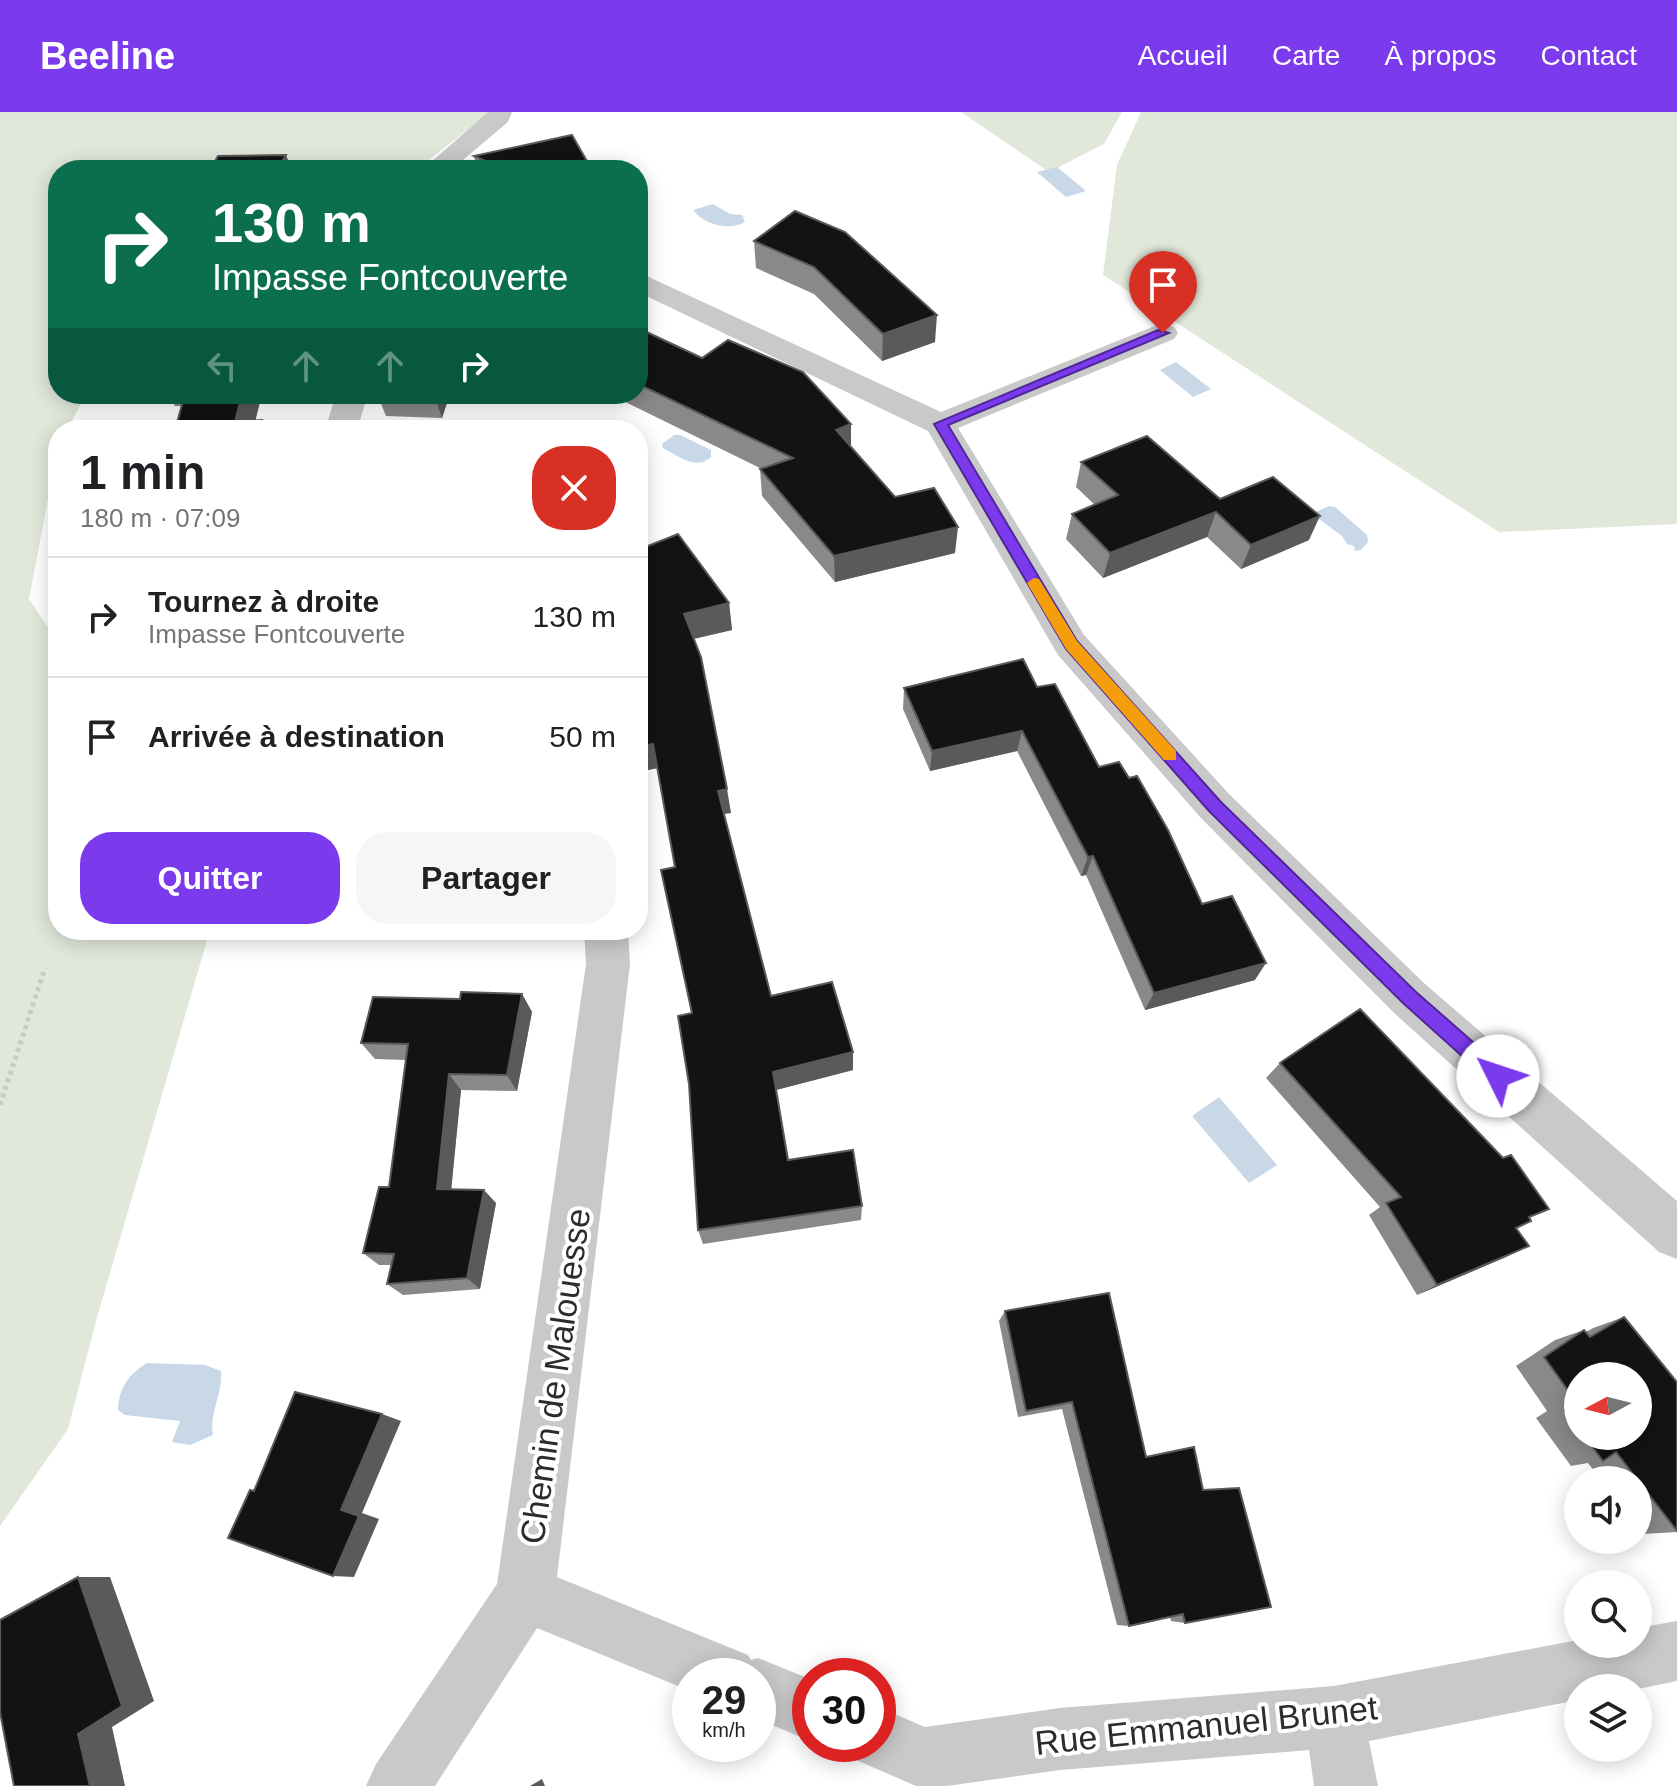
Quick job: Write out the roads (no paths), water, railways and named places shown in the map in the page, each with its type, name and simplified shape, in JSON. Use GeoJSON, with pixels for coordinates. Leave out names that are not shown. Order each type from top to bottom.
{"type":"FeatureCollection","features":[{"type":"Feature","properties":{"kind":"street"},"geometry":{"type":"LineString","coordinates":[[447,160],[499,117],[500,112]]}},
{"type":"Feature","properties":{"kind":"street"},"geometry":{"type":"LineString","coordinates":[[648,286],[940,424],[1071,645],[1215,806],[1409,998],[1677,1234]]}},
{"type":"Feature","properties":{"kind":"street"},"geometry":{"type":"LineString","coordinates":[[940,424],[1163,333]]}},
{"type":"Feature","properties":{"kind":"street","name":"Chemin de Malouesse"},"geometry":{"type":"LineString","coordinates":[[398,1786],[525,1594],[579,1202],[608,964],[607,940]]}},
{"type":"Feature","properties":{"kind":"street"},"geometry":{"type":"LineString","coordinates":[[525,1594],[683,1658]]}},
{"type":"Feature","properties":{"kind":"street","name":"Rue Emmanuel Brunet"},"geometry":{"type":"LineString","coordinates":[[896,1746],[924,1758],[1060,1739],[1334,1717],[1512,1680],[1677,1651]]}},
{"type":"Feature","properties":{"kind":"street"},"geometry":{"type":"LineString","coordinates":[[1334,1717],[1346,1786]]}},
{"type":"Feature","properties":{"kind":"water"},"geometry":{"type":"Polygon","coordinates":[[[1057,167],[1086,191],[1066,197],[1037,172],[1057,167]]]}},
{"type":"Feature","properties":{"kind":"water"},"geometry":{"type":"Polygon","coordinates":[[[713,204],[730,214],[742,215],[745,222],[732,226],[717,225],[693,210],[713,204]]]}},
{"type":"Feature","properties":{"kind":"water"},"geometry":{"type":"Polygon","coordinates":[[[1176,362],[1211,389],[1193,397],[1160,370],[1176,362]]]}},
{"type":"Feature","properties":{"kind":"water"},"geometry":{"type":"Polygon","coordinates":[[[674,435],[711,450],[711,457],[699,463],[693,462],[663,448],[662,444],[674,435]]]}},
{"type":"Feature","properties":{"kind":"water"},"geometry":{"type":"Polygon","coordinates":[[[1329,506],[1335,507],[1367,535],[1368,542],[1361,550],[1355,551],[1354,546],[1347,544],[1342,536],[1315,516],[1316,512],[1329,506]]]}},
{"type":"Feature","properties":{"kind":"water"},"geometry":{"type":"Polygon","coordinates":[[[1219,1097],[1277,1165],[1249,1183],[1192,1116],[1219,1097]]]}},
{"type":"Feature","properties":{"kind":"water"},"geometry":{"type":"Polygon","coordinates":[[[147,1363],[205,1365],[221,1371],[213,1435],[190,1445],[172,1442],[180,1421],[125,1415],[118,1410],[126,1383],[147,1363]]]}}]}
